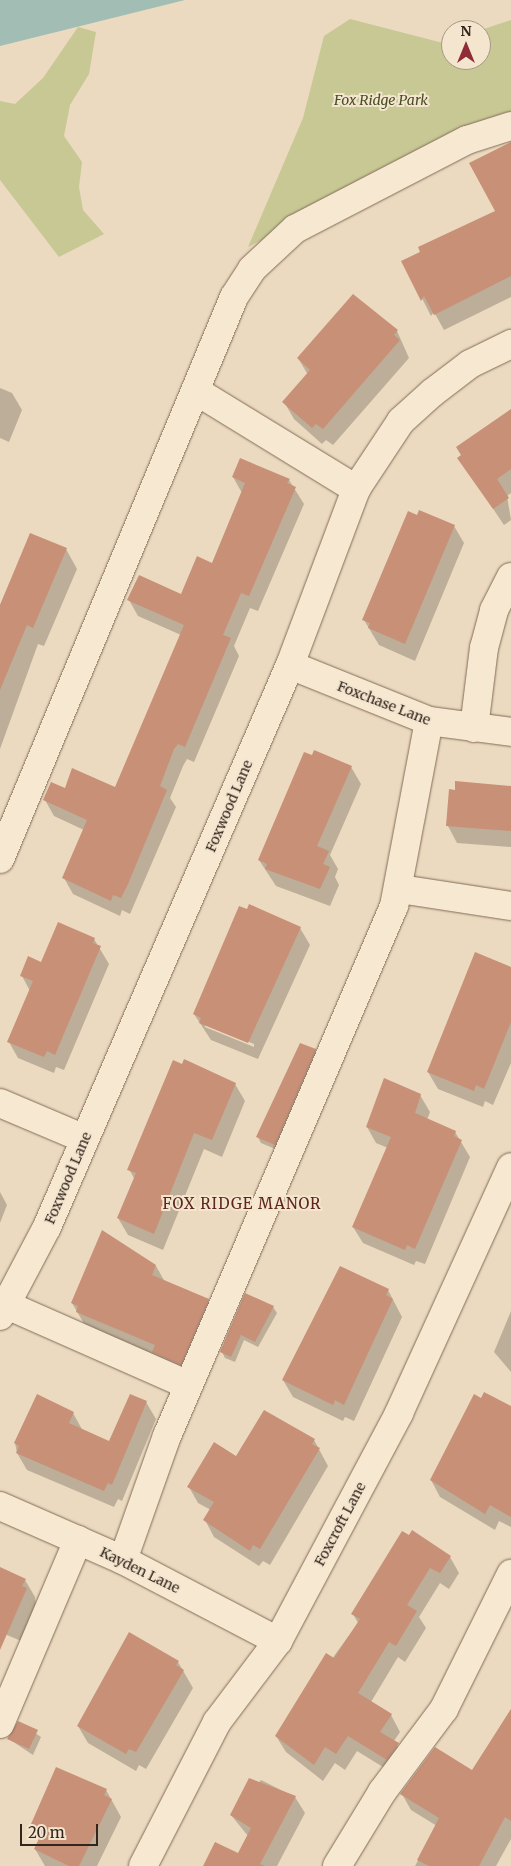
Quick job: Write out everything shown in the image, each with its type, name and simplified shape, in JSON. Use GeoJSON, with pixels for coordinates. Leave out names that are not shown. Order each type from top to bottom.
{"type":"FeatureCollection","features":[{"type":"Feature","properties":{"kind":"street"},"geometry":{"type":"LineString","coordinates":[[0,859],[234,297],[252,269],[295,229],[467,140],[511,126]]}},
{"type":"Feature","properties":{"kind":"street","name":"Foxwood Lane"},"geometry":{"type":"LineString","coordinates":[[2,1307],[47,1227],[290,665],[356,489],[396,428],[432,392],[470,364],[511,344]]}},
{"type":"Feature","properties":{"kind":"street"},"geometry":{"type":"LineString","coordinates":[[196,391],[356,489]]}},
{"type":"Feature","properties":{"kind":"street"},"geometry":{"type":"LineString","coordinates":[[474,728],[484,648],[494,610],[511,577]]}},
{"type":"Feature","properties":{"kind":"street","name":"Foxchase Lane"},"geometry":{"type":"LineString","coordinates":[[290,665],[429,722],[511,732]]}},
{"type":"Feature","properties":{"kind":"street"},"geometry":{"type":"LineString","coordinates":[[123,1560],[188,1385],[400,889],[429,722]]}},
{"type":"Feature","properties":{"kind":"street"},"geometry":{"type":"LineString","coordinates":[[400,889],[511,906]]}},
{"type":"Feature","properties":{"kind":"street"},"geometry":{"type":"LineString","coordinates":[[0,1103],[85,1139]]}},
{"type":"Feature","properties":{"kind":"street","name":"Foxcroft Lane"},"geometry":{"type":"LineString","coordinates":[[143,1866],[217,1722],[278,1641],[399,1413],[511,1167]]}},
{"type":"Feature","properties":{"kind":"street"},"geometry":{"type":"LineString","coordinates":[[2,1307],[188,1385]]}},
{"type":"Feature","properties":{"kind":"street","name":"Kayden Lane"},"geometry":{"type":"LineString","coordinates":[[0,1506],[123,1560],[278,1641]]}},
{"type":"Feature","properties":{"kind":"street"},"geometry":{"type":"LineString","coordinates":[[3,1710],[78,1540]]}},
{"type":"Feature","properties":{"kind":"street"},"geometry":{"type":"LineString","coordinates":[[336,1866],[444,1708],[511,1574]]}},
{"type":"Feature","properties":{"kind":"green space","name":"Fox Ridge Park"},"geometry":{"type":"Polygon","coordinates":[[[350,19],[441,42],[441,70],[491,70],[491,27],[511,20],[511,116],[248,247],[303,118],[324,36],[350,19]]]}},
{"type":"Feature","properties":{"kind":"green space"},"geometry":{"type":"Polygon","coordinates":[[[78,27],[96,32],[89,74],[70,105],[64,136],[82,162],[79,187],[83,210],[104,234],[59,257],[0,180],[0,101],[15,104],[43,78],[78,27]]]}},
{"type":"Feature","properties":{"kind":"shaded area"},"geometry":{"type":"Polygon","coordinates":[[[0,0],[185,0],[0,46],[0,0]]]}},
{"type":"Feature","properties":{"kind":"building"},"geometry":{"type":"Polygon","coordinates":[[[511,142],[511,276],[434,315],[424,296],[421,301],[401,261],[420,252],[418,247],[495,211],[469,163],[511,142]]]}},
{"type":"Feature","properties":{"kind":"building"},"geometry":{"type":"Polygon","coordinates":[[[353,294],[398,330],[394,335],[400,340],[323,429],[316,424],[312,428],[282,402],[310,370],[297,358],[353,294]]]}},
{"type":"Feature","properties":{"kind":"building"},"geometry":{"type":"Polygon","coordinates":[[[511,409],[511,469],[497,479],[509,498],[493,509],[457,458],[461,455],[456,447],[511,409]]]}},
{"type":"Feature","properties":{"kind":"building"},"geometry":{"type":"Polygon","coordinates":[[[240,458],[290,479],[287,483],[296,487],[249,596],[241,593],[225,630],[223,635],[231,638],[185,747],[178,744],[174,749],[160,786],[167,790],[128,884],[121,898],[113,895],[111,901],[62,878],[87,820],[43,800],[51,782],[65,788],[72,768],[115,787],[184,625],[127,600],[139,575],[181,594],[197,556],[212,563],[245,483],[232,477],[240,458]]]}},
{"type":"Feature","properties":{"kind":"building"},"geometry":{"type":"Polygon","coordinates":[[[419,510],[455,525],[405,644],[368,628],[370,623],[362,620],[408,511],[417,515],[419,510]]]}},
{"type":"Feature","properties":{"kind":"building"},"geometry":{"type":"Polygon","coordinates":[[[30,533],[67,548],[33,628],[27,625],[0,690],[0,605],[30,533]]]}},
{"type":"Feature","properties":{"kind":"building"},"geometry":{"type":"Polygon","coordinates":[[[314,750],[352,766],[317,846],[329,851],[323,864],[330,867],[320,889],[265,869],[267,864],[258,860],[304,752],[312,755],[314,750]]]}},
{"type":"Feature","properties":{"kind":"building"},"geometry":{"type":"Polygon","coordinates":[[[455,781],[511,786],[511,831],[446,826],[449,789],[455,790],[455,781]]]}},
{"type":"Feature","properties":{"kind":"building"},"geometry":{"type":"Polygon","coordinates":[[[249,904],[301,927],[248,1043],[199,1023],[201,1018],[193,1014],[239,906],[247,909],[249,904]]]}},
{"type":"Feature","properties":{"kind":"building"},"geometry":{"type":"Polygon","coordinates":[[[58,922],[95,938],[93,943],[101,946],[55,1055],[47,1051],[44,1057],[7,1042],[33,981],[20,976],[28,956],[41,962],[58,922]]]}},
{"type":"Feature","properties":{"kind":"building"},"geometry":{"type":"Polygon","coordinates":[[[475,952],[511,967],[511,1022],[484,1089],[476,1085],[474,1091],[427,1072],[475,952]]]}},
{"type":"Feature","properties":{"kind":"building"},"geometry":{"type":"Polygon","coordinates":[[[300,1043],[316,1049],[275,1145],[256,1137],[300,1043]]]}},
{"type":"Feature","properties":{"kind":"building"},"geometry":{"type":"Polygon","coordinates":[[[184,1059],[236,1083],[212,1140],[194,1133],[154,1234],[117,1218],[136,1173],[127,1170],[173,1060],[182,1064],[184,1059]]]}},
{"type":"Feature","properties":{"kind":"building"},"geometry":{"type":"Polygon","coordinates":[[[384,1078],[421,1094],[415,1113],[456,1131],[454,1136],[462,1140],[415,1249],[407,1245],[405,1250],[352,1227],[391,1137],[366,1127],[384,1078]]]}},
{"type":"Feature","properties":{"kind":"building"},"geometry":{"type":"Polygon","coordinates":[[[102,1230],[156,1265],[152,1275],[209,1299],[181,1365],[152,1352],[155,1345],[76,1312],[78,1306],[71,1303],[102,1230]]]}},
{"type":"Feature","properties":{"kind":"building"},"geometry":{"type":"Polygon","coordinates":[[[340,1266],[389,1289],[386,1295],[393,1299],[344,1405],[335,1400],[333,1405],[282,1380],[340,1266]]]}},
{"type":"Feature","properties":{"kind":"building"},"geometry":{"type":"Polygon","coordinates":[[[245,1293],[274,1306],[255,1342],[241,1335],[231,1357],[220,1352],[245,1293]]]}},
{"type":"Feature","properties":{"kind":"building"},"geometry":{"type":"Polygon","coordinates":[[[484,1392],[511,1406],[511,1517],[490,1505],[485,1514],[430,1480],[474,1394],[481,1398],[484,1392]]]}},
{"type":"Feature","properties":{"kind":"building"},"geometry":{"type":"Polygon","coordinates":[[[37,1394],[74,1412],[69,1423],[109,1441],[130,1394],[147,1401],[112,1485],[108,1483],[104,1491],[16,1453],[19,1446],[14,1443],[37,1394]]]}},
{"type":"Feature","properties":{"kind":"building"},"geometry":{"type":"Polygon","coordinates":[[[264,1410],[315,1439],[312,1444],[320,1448],[260,1549],[253,1545],[250,1551],[203,1520],[214,1502],[187,1487],[214,1442],[236,1456],[264,1410]]]}},
{"type":"Feature","properties":{"kind":"building"},"geometry":{"type":"Polygon","coordinates":[[[412,1530],[451,1556],[440,1573],[430,1568],[407,1605],[417,1611],[396,1646],[389,1642],[358,1693],[392,1714],[380,1732],[399,1743],[387,1760],[348,1736],[336,1754],[325,1747],[314,1765],[275,1736],[326,1653],[334,1658],[360,1619],[351,1614],[402,1531],[409,1535],[412,1530]]]}},
{"type":"Feature","properties":{"kind":"building"},"geometry":{"type":"Polygon","coordinates":[[[0,1567],[26,1579],[22,1586],[27,1588],[0,1650],[0,1567]]]}},
{"type":"Feature","properties":{"kind":"building"},"geometry":{"type":"Polygon","coordinates":[[[129,1632],[179,1661],[176,1665],[184,1670],[136,1752],[129,1749],[126,1754],[77,1726],[129,1632]]]}},
{"type":"Feature","properties":{"kind":"building"},"geometry":{"type":"Polygon","coordinates":[[[511,1709],[511,1821],[505,1817],[479,1866],[429,1866],[417,1860],[439,1818],[400,1794],[435,1747],[472,1770],[511,1709]]]}},
{"type":"Feature","properties":{"kind":"building"},"geometry":{"type":"Polygon","coordinates":[[[18,1721],[38,1730],[29,1749],[7,1739],[18,1721]]]}},
{"type":"Feature","properties":{"kind":"building"},"geometry":{"type":"Polygon","coordinates":[[[56,1767],[107,1789],[104,1795],[112,1799],[79,1866],[69,1866],[34,1849],[43,1830],[31,1824],[56,1767]]]}},
{"type":"Feature","properties":{"kind":"building"},"geometry":{"type":"Polygon","coordinates":[[[249,1778],[296,1796],[260,1864],[265,1866],[203,1866],[215,1842],[238,1853],[251,1828],[230,1815],[249,1778]]]}},
{"type":"Feature","properties":{"kind":"district","name":"FOX RIDGE MANOR"},"geometry":{"type":"Point","coordinates":[242,1204]}}]}
